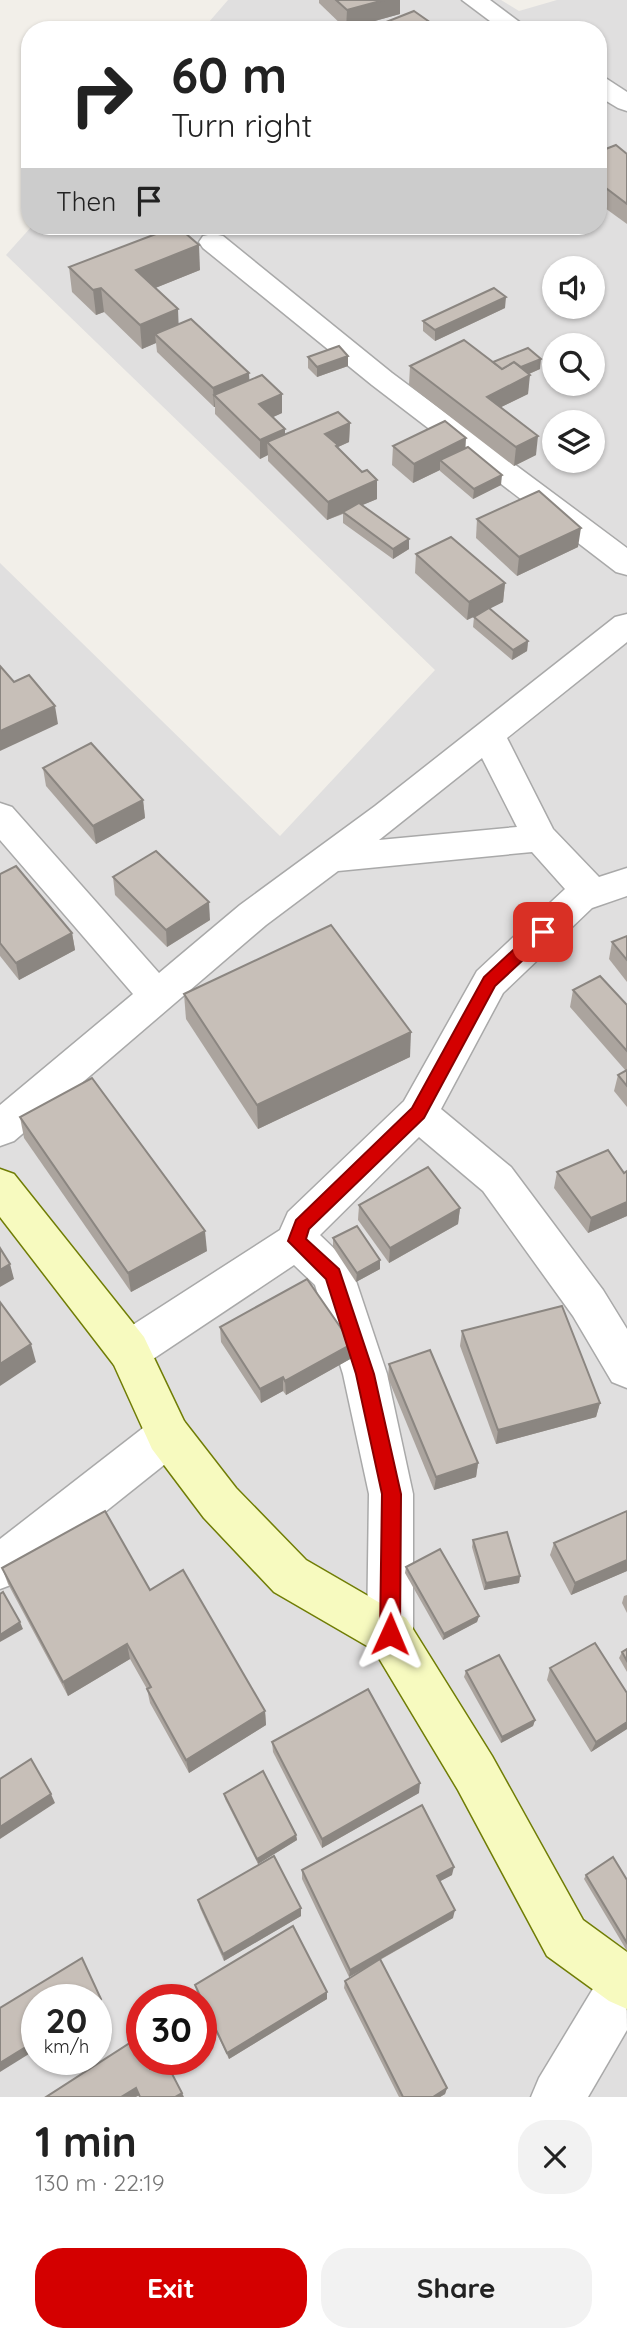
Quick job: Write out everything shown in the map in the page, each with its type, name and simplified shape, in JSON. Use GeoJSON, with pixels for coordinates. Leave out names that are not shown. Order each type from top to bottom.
{"type":"FeatureCollection","features":[{"type":"Feature","properties":{"kind":"street"},"geometry":{"type":"LineString","coordinates":[[474,0],[505,21]]}},
{"type":"Feature","properties":{"kind":"street"},"geometry":{"type":"LineString","coordinates":[[607,89],[627,103]]}},
{"type":"Feature","properties":{"kind":"street"},"geometry":{"type":"LineString","coordinates":[[213,242],[382,379],[627,564]]}},
{"type":"Feature","properties":{"kind":"street"},"geometry":{"type":"LineString","coordinates":[[0,1129],[253,915],[627,625]]}},
{"type":"Feature","properties":{"kind":"street"},"geometry":{"type":"LineString","coordinates":[[488,735],[540,838],[610,888]]}},
{"type":"Feature","properties":{"kind":"street"},"geometry":{"type":"LineString","coordinates":[[0,816],[157,996]]}},
{"type":"Feature","properties":{"kind":"street"},"geometry":{"type":"LineString","coordinates":[[329,858],[540,838]]}},
{"type":"Feature","properties":{"kind":"street"},"geometry":{"type":"LineString","coordinates":[[129,1351],[297,1241],[302,1225],[418,1113],[490,982],[579,898],[610,888]]}},
{"type":"Feature","properties":{"kind":"street"},"geometry":{"type":"LineString","coordinates":[[418,1113],[497,1180],[588,1303],[627,1368]]}},
{"type":"Feature","properties":{"kind":"street"},"geometry":{"type":"LineString","coordinates":[[0,1186],[129,1351],[168,1435],[220,1503],[290,1576],[390,1634],[475,1773],[565,1938],[626,1982],[558,2097]]}},
{"type":"Feature","properties":{"kind":"street"},"geometry":{"type":"LineString","coordinates":[[297,1241],[333,1275],[365,1374],[391,1494],[390,1634]]}},
{"type":"Feature","properties":{"kind":"street"},"geometry":{"type":"LineString","coordinates":[[0,1567],[168,1435]]}},
{"type":"Feature","properties":{"kind":"shaded area"},"geometry":{"type":"Polygon","coordinates":[[[228,0],[501,0],[519,11],[557,0],[627,0],[627,2097],[0,2097],[0,563],[280,836],[435,670],[6,255],[24,235],[607,235],[607,21],[210,21],[228,0]]]}},
{"type":"Feature","properties":{"kind":"building"},"geometry":{"type":"Polygon","coordinates":[[[336,0],[384,0],[347,10],[336,0]]]}},
{"type":"Feature","properties":{"kind":"building"},"geometry":{"type":"Polygon","coordinates":[[[414,11],[428,21],[389,21],[414,11]]]}},
{"type":"Feature","properties":{"kind":"building"},"geometry":{"type":"Polygon","coordinates":[[[616,145],[627,154],[627,204],[607,189],[607,148],[616,145]]]}},
{"type":"Feature","properties":{"kind":"building"},"geometry":{"type":"Polygon","coordinates":[[[153,235],[187,235],[199,245],[136,270],[178,309],[140,325],[101,288],[93,290],[69,267],[153,235]]]}},
{"type":"Feature","properties":{"kind":"building"},"geometry":{"type":"Polygon","coordinates":[[[494,288],[506,297],[435,330],[423,321],[494,288]]]}},
{"type":"Feature","properties":{"kind":"building"},"geometry":{"type":"Polygon","coordinates":[[[191,319],[249,373],[213,388],[155,334],[191,319]]]}},
{"type":"Feature","properties":{"kind":"building"},"geometry":{"type":"Polygon","coordinates":[[[464,340],[502,369],[514,362],[530,375],[487,397],[538,436],[516,447],[410,366],[464,340]]]}},
{"type":"Feature","properties":{"kind":"building"},"geometry":{"type":"Polygon","coordinates":[[[339,346],[348,356],[317,367],[308,357],[339,346]]]}},
{"type":"Feature","properties":{"kind":"building"},"geometry":{"type":"Polygon","coordinates":[[[528,348],[541,359],[521,367],[514,362],[502,369],[493,362],[528,348]]]}},
{"type":"Feature","properties":{"kind":"building"},"geometry":{"type":"Polygon","coordinates":[[[262,375],[282,394],[259,404],[285,429],[260,440],[214,395],[262,375]]]}},
{"type":"Feature","properties":{"kind":"building"},"geometry":{"type":"Polygon","coordinates":[[[338,412],[350,423],[325,434],[362,472],[367,470],[377,480],[328,502],[267,442],[338,412]]]}},
{"type":"Feature","properties":{"kind":"building"},"geometry":{"type":"Polygon","coordinates":[[[445,421],[466,438],[414,464],[393,446],[445,421]]]}},
{"type":"Feature","properties":{"kind":"building"},"geometry":{"type":"Polygon","coordinates":[[[468,447],[502,475],[474,489],[440,460],[468,447]]]}},
{"type":"Feature","properties":{"kind":"building"},"geometry":{"type":"Polygon","coordinates":[[[539,491],[581,528],[519,557],[477,519],[539,491]]]}},
{"type":"Feature","properties":{"kind":"building"},"geometry":{"type":"Polygon","coordinates":[[[359,503],[409,539],[393,549],[343,512],[359,503]]]}},
{"type":"Feature","properties":{"kind":"building"},"geometry":{"type":"Polygon","coordinates":[[[451,537],[505,583],[469,602],[416,554],[451,537]]]}},
{"type":"Feature","properties":{"kind":"building"},"geometry":{"type":"Polygon","coordinates":[[[489,608],[528,641],[513,650],[474,617],[489,608]]]}},
{"type":"Feature","properties":{"kind":"building"},"geometry":{"type":"Polygon","coordinates":[[[0,666],[14,682],[29,675],[55,706],[0,731],[0,666]]]}},
{"type":"Feature","properties":{"kind":"building"},"geometry":{"type":"Polygon","coordinates":[[[91,743],[143,800],[93,826],[43,768],[91,743]]]}},
{"type":"Feature","properties":{"kind":"building"},"geometry":{"type":"Polygon","coordinates":[[[156,851],[209,902],[166,930],[113,877],[156,851]]]}},
{"type":"Feature","properties":{"kind":"building"},"geometry":{"type":"Polygon","coordinates":[[[16,866],[72,933],[16,963],[0,943],[0,874],[16,866]]]}},
{"type":"Feature","properties":{"kind":"building"},"geometry":{"type":"Polygon","coordinates":[[[331,925],[411,1032],[257,1105],[184,994],[331,925]]]}},
{"type":"Feature","properties":{"kind":"building"},"geometry":{"type":"Polygon","coordinates":[[[627,936],[627,960],[612,942],[627,936]]]}},
{"type":"Feature","properties":{"kind":"building"},"geometry":{"type":"Polygon","coordinates":[[[600,976],[627,1005],[627,1051],[573,990],[600,976]]]}},
{"type":"Feature","properties":{"kind":"building"},"geometry":{"type":"Polygon","coordinates":[[[627,1070],[627,1086],[618,1075],[627,1070]]]}},
{"type":"Feature","properties":{"kind":"building"},"geometry":{"type":"Polygon","coordinates":[[[92,1078],[205,1231],[128,1273],[20,1117],[92,1078]]]}},
{"type":"Feature","properties":{"kind":"building"},"geometry":{"type":"Polygon","coordinates":[[[608,1150],[624,1173],[627,1171],[627,1202],[591,1218],[557,1172],[608,1150]]]}},
{"type":"Feature","properties":{"kind":"building"},"geometry":{"type":"Polygon","coordinates":[[[428,1167],[460,1208],[390,1248],[359,1205],[428,1167]]]}},
{"type":"Feature","properties":{"kind":"building"},"geometry":{"type":"Polygon","coordinates":[[[357,1226],[380,1260],[357,1273],[333,1238],[357,1226]]]}},
{"type":"Feature","properties":{"kind":"building"},"geometry":{"type":"Polygon","coordinates":[[[0,1248],[10,1264],[0,1270],[0,1248]]]}},
{"type":"Feature","properties":{"kind":"building"},"geometry":{"type":"Polygon","coordinates":[[[307,1279],[352,1344],[285,1381],[283,1377],[260,1389],[220,1327],[307,1279]]]}},
{"type":"Feature","properties":{"kind":"building"},"geometry":{"type":"Polygon","coordinates":[[[0,1302],[31,1344],[0,1364],[0,1302]]]}},
{"type":"Feature","properties":{"kind":"building"},"geometry":{"type":"Polygon","coordinates":[[[562,1306],[600,1403],[498,1430],[462,1331],[562,1306]]]}},
{"type":"Feature","properties":{"kind":"building"},"geometry":{"type":"Polygon","coordinates":[[[430,1350],[478,1463],[436,1477],[389,1364],[430,1350]]]}},
{"type":"Feature","properties":{"kind":"building"},"geometry":{"type":"Polygon","coordinates":[[[105,1511],[150,1590],[183,1570],[265,1711],[186,1760],[147,1689],[151,1687],[127,1644],[63,1682],[2,1568],[105,1511]]]}},
{"type":"Feature","properties":{"kind":"building"},"geometry":{"type":"Polygon","coordinates":[[[627,1511],[627,1560],[575,1583],[554,1543],[627,1511]]]}},
{"type":"Feature","properties":{"kind":"building"},"geometry":{"type":"Polygon","coordinates":[[[507,1532],[520,1576],[486,1583],[473,1540],[507,1532]]]}},
{"type":"Feature","properties":{"kind":"building"},"geometry":{"type":"Polygon","coordinates":[[[440,1549],[479,1616],[444,1634],[406,1567],[440,1549]]]}},
{"type":"Feature","properties":{"kind":"building"},"geometry":{"type":"Polygon","coordinates":[[[3,1592],[20,1622],[0,1635],[0,1594],[3,1592]]]}},
{"type":"Feature","properties":{"kind":"building"},"geometry":{"type":"Polygon","coordinates":[[[595,1643],[627,1693],[627,1722],[596,1742],[550,1668],[595,1643]]]}},
{"type":"Feature","properties":{"kind":"building"},"geometry":{"type":"Polygon","coordinates":[[[499,1655],[535,1720],[502,1737],[466,1671],[499,1655]]]}},
{"type":"Feature","properties":{"kind":"building"},"geometry":{"type":"Polygon","coordinates":[[[368,1689],[420,1783],[322,1839],[272,1742],[368,1689]]]}},
{"type":"Feature","properties":{"kind":"building"},"geometry":{"type":"Polygon","coordinates":[[[31,1759],[51,1794],[0,1827],[0,1779],[31,1759]]]}},
{"type":"Feature","properties":{"kind":"building"},"geometry":{"type":"Polygon","coordinates":[[[263,1771],[296,1835],[257,1859],[224,1794],[263,1771]]]}},
{"type":"Feature","properties":{"kind":"building"},"geometry":{"type":"Polygon","coordinates":[[[422,1805],[454,1867],[437,1876],[455,1910],[350,1970],[302,1870],[422,1805]]]}},
{"type":"Feature","properties":{"kind":"building"},"geometry":{"type":"Polygon","coordinates":[[[274,1856],[301,1908],[223,1954],[198,1900],[274,1856]]]}},
{"type":"Feature","properties":{"kind":"building"},"geometry":{"type":"Polygon","coordinates":[[[613,1857],[627,1880],[627,1943],[586,1875],[613,1857]]]}},
{"type":"Feature","properties":{"kind":"building"},"geometry":{"type":"Polygon","coordinates":[[[293,1926],[327,1992],[227,2053],[217,2032],[217,1984],[197,1984],[293,1926]]]}},
{"type":"Feature","properties":{"kind":"building"},"geometry":{"type":"Polygon","coordinates":[[[82,1958],[94,1984],[39,1984],[82,1958]]]}},
{"type":"Feature","properties":{"kind":"building"},"geometry":{"type":"Polygon","coordinates":[[[380,1959],[447,2088],[433,2097],[403,2097],[345,1981],[380,1959]]]}},
{"type":"Feature","properties":{"kind":"building"},"geometry":{"type":"Polygon","coordinates":[[[21,1995],[21,2050],[0,2063],[0,2008],[21,1995]]]}},
{"type":"Feature","properties":{"kind":"building"},"geometry":{"type":"Polygon","coordinates":[[[126,2045],[126,2075],[173,2075],[182,2093],[175,2097],[140,2097],[136,2088],[121,2097],[46,2097],[80,2075],[112,2075],[112,2054],[126,2045]]]}},
{"type":"Feature","properties":{"kind":"route"},"geometry":{"type":"LineString","coordinates":[[390,1634],[391,1494],[365,1374],[333,1275],[297,1241],[302,1225],[418,1113],[490,982],[543,932]]}}]}
